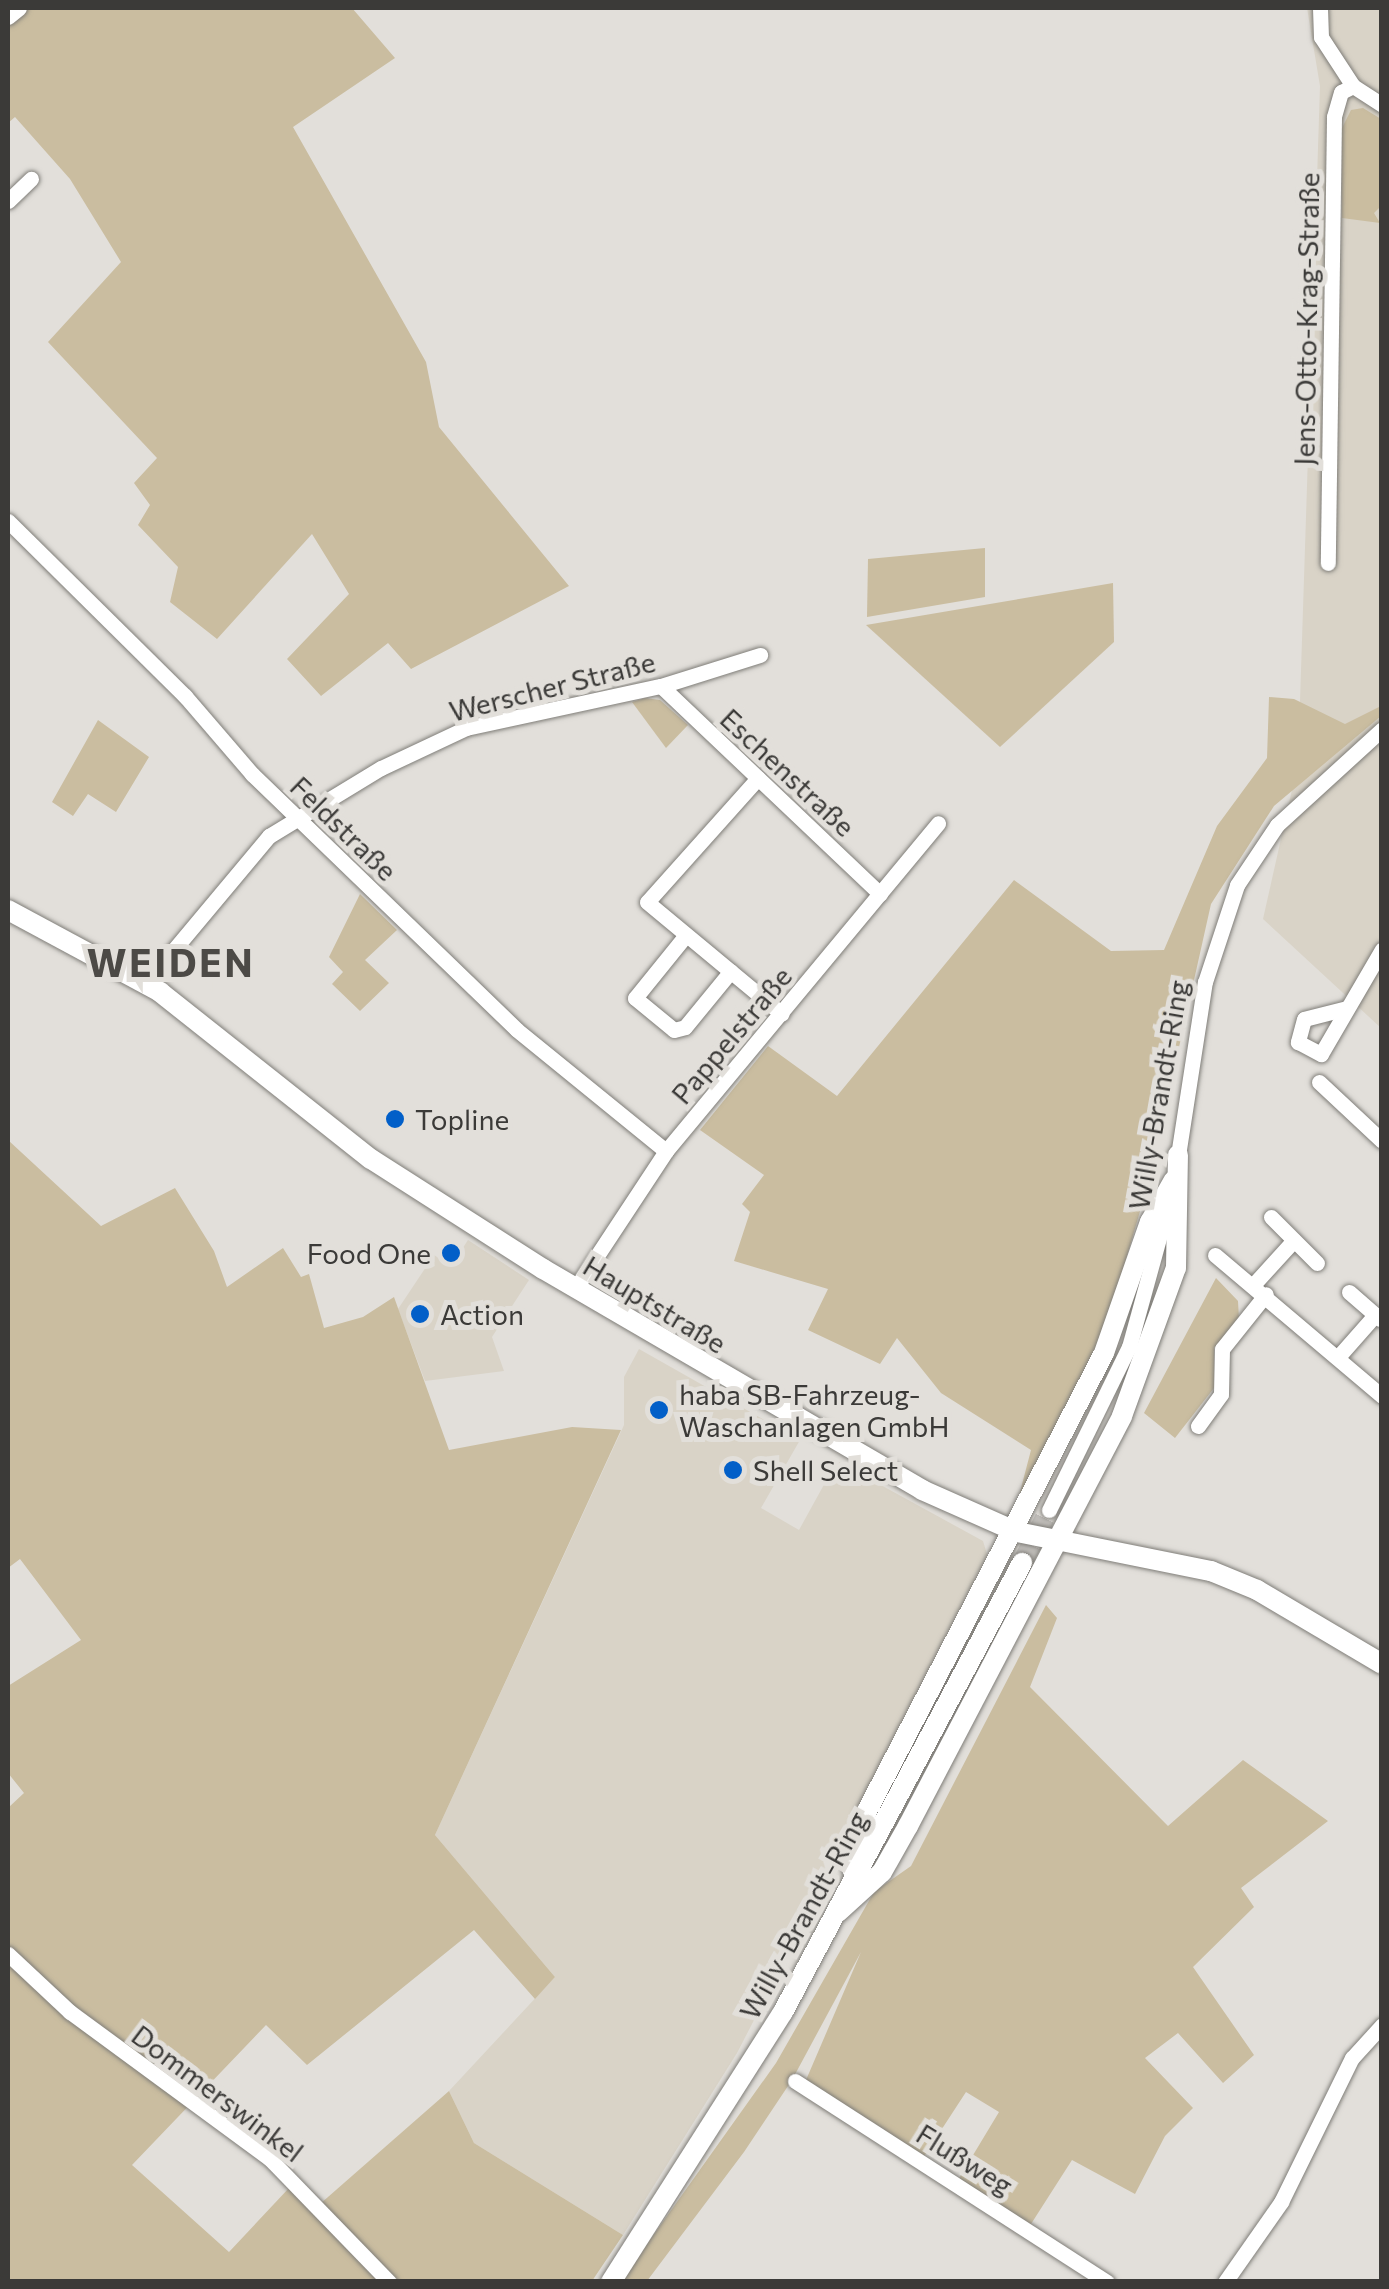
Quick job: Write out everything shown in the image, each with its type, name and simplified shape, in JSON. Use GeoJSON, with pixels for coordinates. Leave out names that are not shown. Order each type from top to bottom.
{"type":"FeatureCollection","features":[{"type":"Feature","properties":{"kind":"main road","name":"Hauptstraße"},"geometry":{"type":"LineString","coordinates":[[8,910],[30,918],[146,983],[372,1159],[575,1289],[922,1490],[1017,1532],[1211,1571],[1257,1590],[1382,1664]]}},
{"type":"Feature","properties":{"kind":"main road"},"geometry":{"type":"LineString","coordinates":[[843,1904],[882,1872],[1122,1416],[1166,1305],[1179,1246],[1178,1154]]}},
{"type":"Feature","properties":{"kind":"main road"},"geometry":{"type":"LineString","coordinates":[[843,1904],[867,1812],[1017,1532],[1104,1353],[1150,1222],[1174,1180]]}},
{"type":"Feature","properties":{"kind":"main road","name":"Willy-Brandt-Ring"},"geometry":{"type":"LineString","coordinates":[[610,2282],[729,2101],[843,1904],[1022,1563]]}},
{"type":"Feature","properties":{"kind":"street"},"geometry":{"type":"LineString","coordinates":[[8,17],[19,8]]}},
{"type":"Feature","properties":{"kind":"street"},"geometry":{"type":"LineString","coordinates":[[1320,8],[1321,37],[1353,86],[1382,105]]}},
{"type":"Feature","properties":{"kind":"street","name":"Jens-Otto-Krag-Straße"},"geometry":{"type":"LineString","coordinates":[[1328,563],[1334,116],[1341,92],[1353,86]]}},
{"type":"Feature","properties":{"kind":"street"},"geometry":{"type":"LineString","coordinates":[[8,201],[31,178]]}},
{"type":"Feature","properties":{"kind":"street","name":"Feldstraße"},"geometry":{"type":"LineString","coordinates":[[8,521],[296,816],[518,1030],[666,1151]]}},
{"type":"Feature","properties":{"kind":"street","name":"Werscher Straße"},"geometry":{"type":"LineString","coordinates":[[146,983],[251,856],[296,816],[466,728],[662,686],[760,655]]}},
{"type":"Feature","properties":{"kind":"street","name":"Eschenstraße"},"geometry":{"type":"LineString","coordinates":[[662,686],[880,894]]}},
{"type":"Feature","properties":{"kind":"street","name":"Willy-Brandt-Ring"},"geometry":{"type":"LineString","coordinates":[[1049,1510],[1129,1348],[1174,1180],[1205,982],[1236,885],[1277,825],[1382,730]]}},
{"type":"Feature","properties":{"kind":"street"},"geometry":{"type":"LineString","coordinates":[[758,778],[647,902],[782,1014]]}},
{"type":"Feature","properties":{"kind":"street","name":"Pappelstraße"},"geometry":{"type":"LineString","coordinates":[[575,1289],[666,1151],[938,823]]}},
{"type":"Feature","properties":{"kind":"street"},"geometry":{"type":"LineString","coordinates":[[686,935],[634,998],[674,1030],[731,971]]}},
{"type":"Feature","properties":{"kind":"street"},"geometry":{"type":"LineString","coordinates":[[1347,1008],[1382,949]]}},
{"type":"Feature","properties":{"kind":"street"},"geometry":{"type":"LineString","coordinates":[[1319,1082],[1382,1141]]}},
{"type":"Feature","properties":{"kind":"street"},"geometry":{"type":"LineString","coordinates":[[1270,1217],[1318,1263]]}},
{"type":"Feature","properties":{"kind":"street"},"geometry":{"type":"LineString","coordinates":[[1198,1426],[1221,1394],[1222,1349],[1294,1240]]}},
{"type":"Feature","properties":{"kind":"street"},"geometry":{"type":"LineString","coordinates":[[1216,1255],[1382,1396]]}},
{"type":"Feature","properties":{"kind":"street"},"geometry":{"type":"LineString","coordinates":[[1338,1357],[1378,1318],[1349,1292]]}},
{"type":"Feature","properties":{"kind":"street","name":"Dommerswinkel"},"geometry":{"type":"LineString","coordinates":[[8,1954],[70,2012],[268,2158],[389,2282]]}},
{"type":"Feature","properties":{"kind":"street"},"geometry":{"type":"LineString","coordinates":[[1226,2282],[1281,2202],[1352,2058],[1382,2025]]}},
{"type":"Feature","properties":{"kind":"street","name":"Flußweg"},"geometry":{"type":"LineString","coordinates":[[795,2081],[1108,2282]]}},
{"type":"Feature","properties":{"kind":"shaded area"},"geometry":{"type":"Polygon","coordinates":[[[10,8],[352,8],[395,58],[293,127],[426,362],[439,427],[569,586],[411,669],[388,643],[321,696],[287,659],[349,594],[312,534],[217,639],[170,602],[178,567],[138,525],[150,505],[134,483],[157,458],[48,342],[121,262],[70,179],[15,117],[8,123],[10,8]]]}},
{"type":"Feature","properties":{"kind":"shaded area"},"geometry":{"type":"Polygon","coordinates":[[[1307,8],[1381,8],[1381,1028],[1263,919],[1298,763],[1320,86],[1307,8]]]}},
{"type":"Feature","properties":{"kind":"shaded area"},"geometry":{"type":"Polygon","coordinates":[[[1363,108],[1381,119],[1381,206],[1374,213],[1380,223],[1342,218],[1342,128],[1351,110],[1363,108]]]}},
{"type":"Feature","properties":{"kind":"shaded area"},"geometry":{"type":"Polygon","coordinates":[[[985,548],[985,597],[867,617],[868,559],[985,548]]]}},
{"type":"Feature","properties":{"kind":"shaded area"},"geometry":{"type":"Polygon","coordinates":[[[1113,583],[1114,642],[1000,747],[866,625],[1113,583]]]}},
{"type":"Feature","properties":{"kind":"shaded area"},"geometry":{"type":"Polygon","coordinates":[[[1269,697],[1294,699],[1345,724],[1381,706],[1381,716],[1274,806],[1211,904],[1150,1177],[1104,1335],[1026,1493],[1020,1492],[1031,1450],[941,1393],[897,1338],[880,1364],[808,1330],[828,1289],[734,1261],[750,1212],[742,1204],[764,1175],[700,1130],[768,1046],[837,1096],[1014,880],[1111,951],[1164,950],[1217,826],[1267,758],[1269,697]]]}},
{"type":"Feature","properties":{"kind":"shaded area"},"geometry":{"type":"Polygon","coordinates":[[[645,698],[660,700],[688,725],[666,748],[632,702],[645,698]]]}},
{"type":"Feature","properties":{"kind":"shaded area"},"geometry":{"type":"Polygon","coordinates":[[[98,720],[149,757],[116,812],[88,794],[73,816],[52,802],[98,720]]]}},
{"type":"Feature","properties":{"kind":"shaded area"},"geometry":{"type":"Polygon","coordinates":[[[360,894],[397,930],[365,960],[389,983],[360,1011],[332,984],[343,972],[329,957],[360,894]]]}},
{"type":"Feature","properties":{"kind":"shaded area"},"geometry":{"type":"Polygon","coordinates":[[[8,1140],[101,1226],[175,1188],[214,1251],[227,1287],[283,1248],[301,1277],[309,1274],[324,1328],[363,1317],[394,1297],[449,1450],[572,1427],[621,1430],[435,1835],[555,1977],[535,1999],[474,1930],[307,2065],[266,2025],[132,2165],[229,2252],[289,2188],[312,2211],[449,2091],[474,2143],[623,2235],[592,2281],[8,2281],[8,1808],[24,1793],[8,1773],[8,1686],[81,1640],[20,1559],[8,1568],[8,1140]]]}},
{"type":"Feature","properties":{"kind":"shaded area"},"geometry":{"type":"Polygon","coordinates":[[[468,1240],[529,1280],[492,1337],[504,1371],[425,1381],[398,1309],[434,1255],[451,1266],[468,1240]]]}},
{"type":"Feature","properties":{"kind":"shaded area"},"geometry":{"type":"Polygon","coordinates":[[[1216,1278],[1238,1301],[1239,1319],[1214,1348],[1214,1388],[1175,1438],[1144,1413],[1216,1278]]]}},
{"type":"Feature","properties":{"kind":"shaded area"},"geometry":{"type":"Polygon","coordinates":[[[639,1349],[800,1440],[761,1508],[799,1530],[837,1461],[983,1541],[990,1564],[737,2053],[623,2235],[474,2143],[449,2091],[555,1977],[435,1835],[624,1425],[624,1377],[639,1349]]]}},
{"type":"Feature","properties":{"kind":"shaded area"},"geometry":{"type":"Polygon","coordinates":[[[1046,1605],[1057,1618],[1030,1687],[1168,1826],[1243,1760],[1328,1821],[1241,1888],[1254,1907],[1193,1967],[1254,2055],[1223,2083],[1178,2033],[1145,2058],[1193,2108],[1165,2136],[1135,2194],[1072,2160],[1031,2224],[958,2180],[999,2112],[966,2092],[923,2158],[806,2080],[861,1952],[792,2080],[744,2152],[647,2281],[620,2282],[776,2063],[874,1892],[911,1866],[1046,1605]]]}},
{"type":"Feature","properties":{"kind":"tunnel"},"geometry":{"type":"LineString","coordinates":[[1022,1563],[1049,1510]]}},
{"type":"Feature","properties":{"kind":"place","name":"Topline"},"geometry":{"type":"Point","coordinates":[395,1119]}},
{"type":"Feature","properties":{"kind":"place","name":"Food One"},"geometry":{"type":"Point","coordinates":[451,1253]}},
{"type":"Feature","properties":{"kind":"place","name":"Action"},"geometry":{"type":"Point","coordinates":[420,1314]}},
{"type":"Feature","properties":{"kind":"place","name":"haba SB-Fahrzeug- Waschanlagen GmbH"},"geometry":{"type":"Point","coordinates":[659,1410]}},
{"type":"Feature","properties":{"kind":"place","name":"Shell Select"},"geometry":{"type":"Point","coordinates":[733,1470]}},
{"type":"Feature","properties":{"kind":"district","name":"WEIDEN"},"geometry":{"type":"Point","coordinates":[171,962]}}]}
